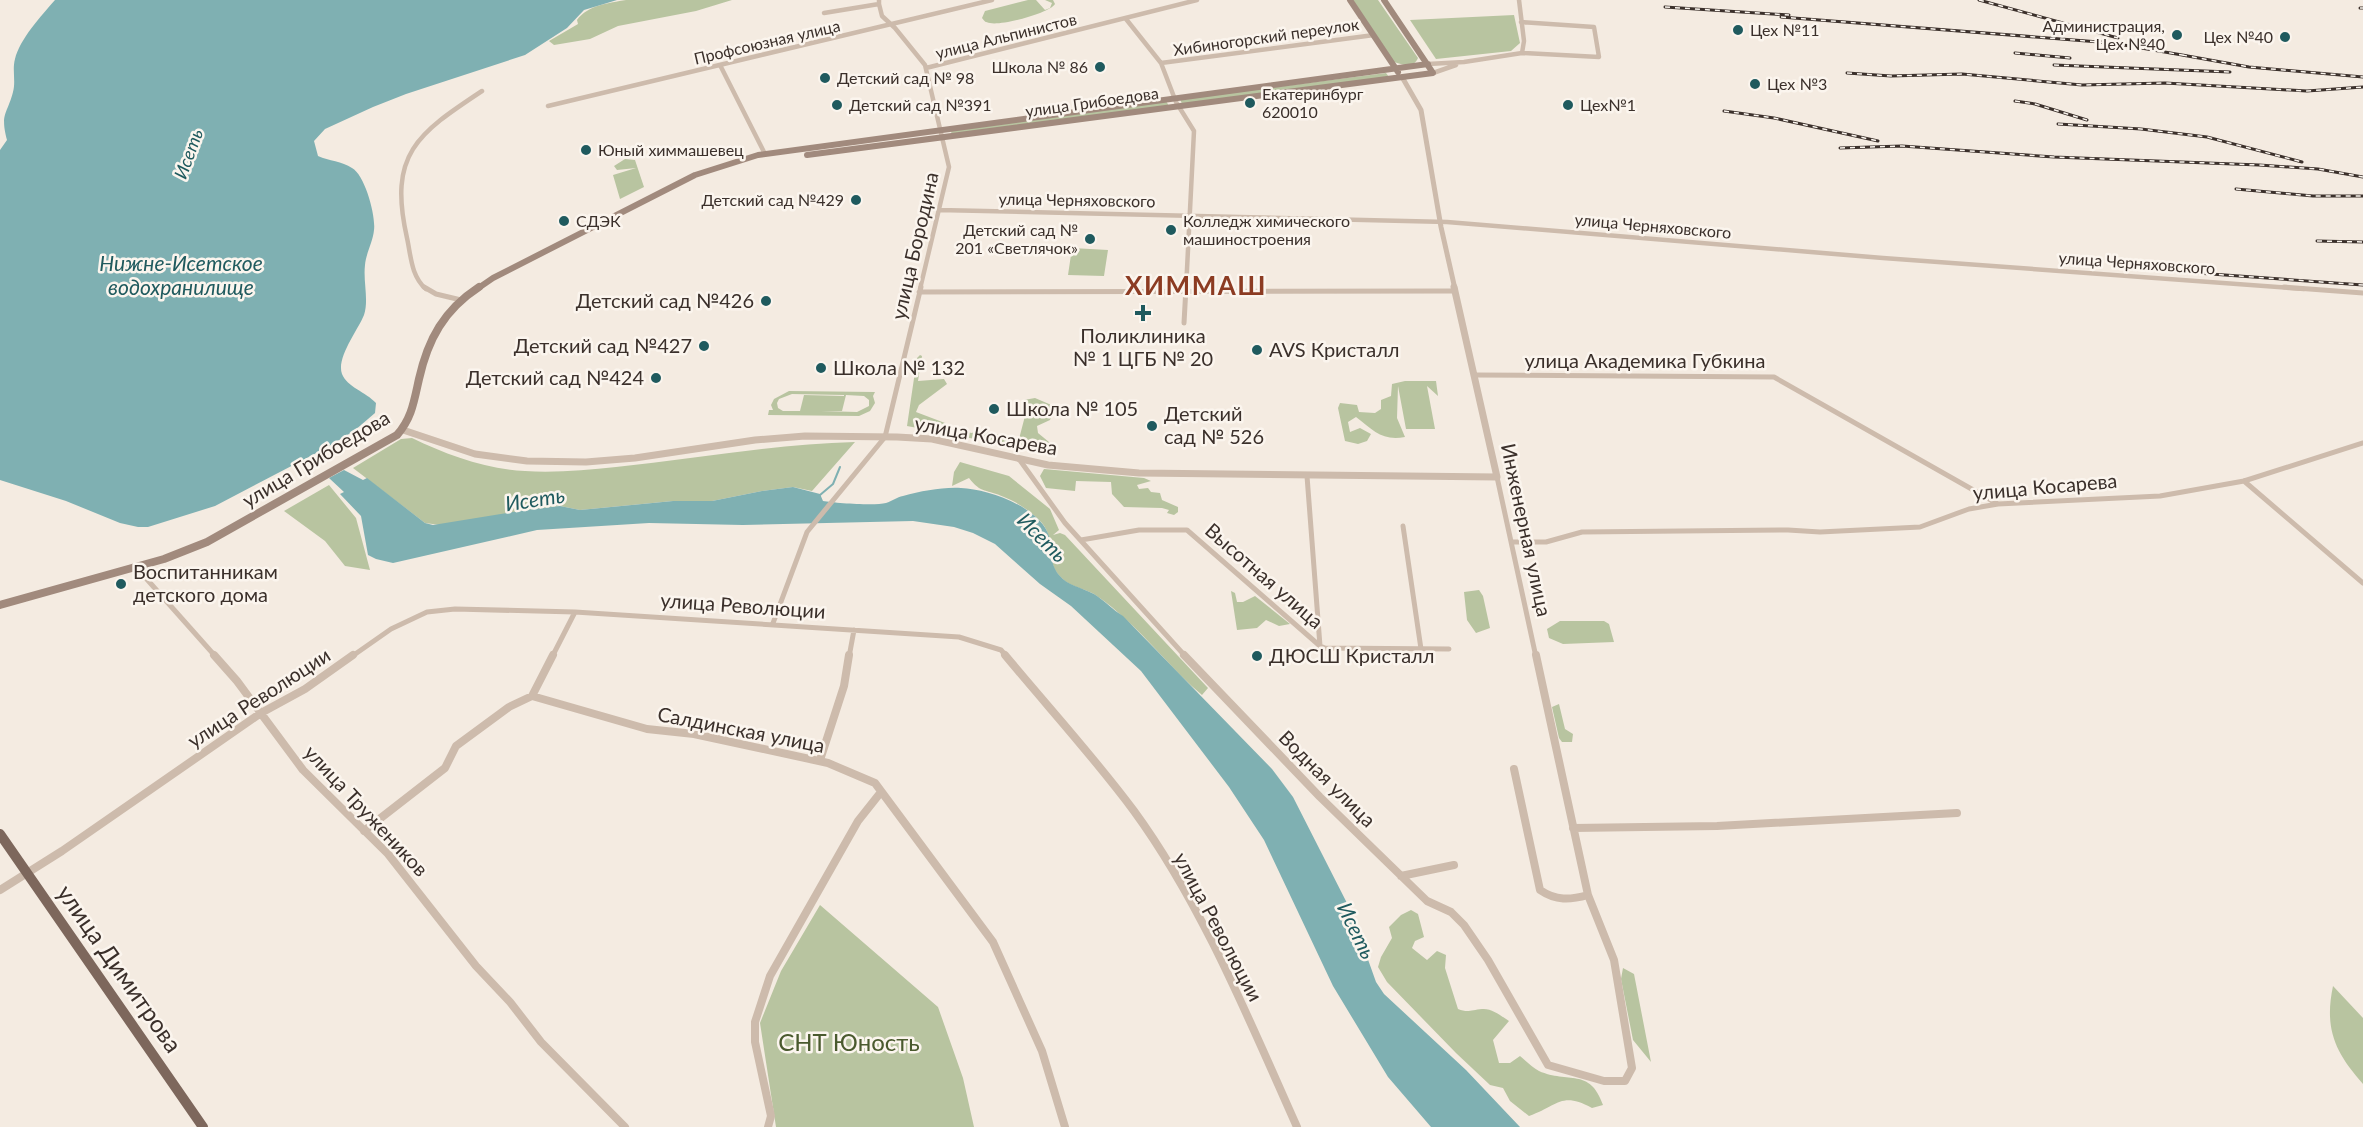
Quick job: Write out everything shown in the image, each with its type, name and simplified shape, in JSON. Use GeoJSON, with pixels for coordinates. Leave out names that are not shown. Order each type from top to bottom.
{"type":"FeatureCollection","features":[{"type":"Feature","properties":{"kind":"main road","name":"Инженерная улица"},"geometry":{"type":"LineString","coordinates":[[1350,0],[1402,77]]}},
{"type":"Feature","properties":{"kind":"main road"},"geometry":{"type":"LineString","coordinates":[[1384,0],[1433,73]]}},
{"type":"Feature","properties":{"kind":"main road","name":"улица Грибоедова"},"geometry":{"type":"LineString","coordinates":[[0,605],[164,559],[207,542],[403,430],[412,412],[428,340],[444,316],[461,300],[493,278],[695,175],[765,154],[1428,64]]}},
{"type":"Feature","properties":{"kind":"main road","name":"улица Грибоедова"},"geometry":{"type":"LineString","coordinates":[[725,165],[1433,73]]}},
{"type":"Feature","properties":{"kind":"main road","name":"улица Димитрова"},"geometry":{"type":"LineString","coordinates":[[0,834],[204,1127]]}},
{"type":"Feature","properties":{"kind":"street","name":"Профсоюзная улица"},"geometry":{"type":"LineString","coordinates":[[548,106],[992,0]]}},
{"type":"Feature","properties":{"kind":"street","name":"улица Альпинистов"},"geometry":{"type":"LineString","coordinates":[[926,68],[1197,0]]}},
{"type":"Feature","properties":{"kind":"street"},"geometry":{"type":"LineString","coordinates":[[1519,0],[1524,46],[1522,53]]}},
{"type":"Feature","properties":{"kind":"street","name":"улица Бородина"},"geometry":{"type":"LineString","coordinates":[[773,623],[807,532],[885,437],[949,166],[926,68],[893,25],[882,16],[879,2]]}},
{"type":"Feature","properties":{"kind":"street"},"geometry":{"type":"LineString","coordinates":[[824,13],[879,2]]}},
{"type":"Feature","properties":{"kind":"street"},"geometry":{"type":"LineString","coordinates":[[1126,19],[1161,63],[1174,98],[1194,131],[1184,323]]}},
{"type":"Feature","properties":{"kind":"street","name":"улица Грибоедова"},"geometry":{"type":"LineString","coordinates":[[1428,64],[1462,62],[1522,53],[1599,57],[1594,27],[1521,22]]}},
{"type":"Feature","properties":{"kind":"street","name":"Хибиногорский переулок"},"geometry":{"type":"LineString","coordinates":[[1161,63],[1374,35]]}},
{"type":"Feature","properties":{"kind":"street","name":"улица Грибоедова"},"geometry":{"type":"LineString","coordinates":[[1433,73],[1462,62]]}},
{"type":"Feature","properties":{"kind":"street"},"geometry":{"type":"LineString","coordinates":[[720,65],[738,104],[759,137],[765,154]]}},
{"type":"Feature","properties":{"kind":"street","name":"Инженерная улица"},"geometry":{"type":"LineString","coordinates":[[1402,77],[1422,110],[1439,221],[1512,542],[1588,895],[1614,960],[1632,1068],[1625,1081]]}},
{"type":"Feature","properties":{"kind":"street"},"geometry":{"type":"LineString","coordinates":[[461,300],[435,294],[417,281],[404,228],[402,186],[410,152],[426,133],[442,118],[482,91]]}},
{"type":"Feature","properties":{"kind":"street","name":"улица Черняховского"},"geometry":{"type":"LineString","coordinates":[[939,210],[1439,221],[1872,257],[2363,293]]}},
{"type":"Feature","properties":{"kind":"street"},"geometry":{"type":"LineString","coordinates":[[919,292],[1455,291]]}},
{"type":"Feature","properties":{"kind":"street","name":"улица Академика Губкина"},"geometry":{"type":"LineString","coordinates":[[1474,375],[1774,377],[1998,504]]}},
{"type":"Feature","properties":{"kind":"street","name":"улица Косарева"},"geometry":{"type":"LineString","coordinates":[[403,430],[474,454],[526,461],[586,462],[635,458],[725,444],[805,436],[885,437],[932,439],[1019,459],[1086,470],[1307,476],[1497,477]]}},
{"type":"Feature","properties":{"kind":"street","name":"улица Косарева"},"geometry":{"type":"LineString","coordinates":[[1512,542],[1546,542],[1582,532],[1788,530],[1820,532],[1920,527],[1969,509],[1998,504],[2160,496],[2244,481],[2363,443]]}},
{"type":"Feature","properties":{"kind":"street","name":"Водная улица"},"geometry":{"type":"LineString","coordinates":[[1019,459],[1065,523],[1184,655],[1320,797],[1427,901],[1448,908],[1461,919],[1478,949],[1488,960],[1548,1065],[1604,1081],[1625,1081]]}},
{"type":"Feature","properties":{"kind":"street"},"geometry":{"type":"LineString","coordinates":[[1307,476],[1320,646],[1325,648],[1449,649]]}},
{"type":"Feature","properties":{"kind":"street"},"geometry":{"type":"LineString","coordinates":[[2244,481],[2363,583]]}},
{"type":"Feature","properties":{"kind":"street"},"geometry":{"type":"LineString","coordinates":[[1403,526],[1421,649]]}},
{"type":"Feature","properties":{"kind":"street","name":"Высотная улица"},"geometry":{"type":"LineString","coordinates":[[1081,540],[1139,530],[1186,530],[1320,646]]}},
{"type":"Feature","properties":{"kind":"street","name":"улица Тружеников"},"geometry":{"type":"LineString","coordinates":[[136,567],[237,681],[303,770],[388,854],[444,928],[510,1002],[541,1042],[625,1127]]}},
{"type":"Feature","properties":{"kind":"street","name":"улица Революции"},"geometry":{"type":"LineString","coordinates":[[0,890],[261,713],[305,689],[391,629],[428,612],[455,609],[575,612],[773,623],[959,637],[1001,650],[1134,812],[1190,900],[1252,1026],[1297,1127]]}},
{"type":"Feature","properties":{"kind":"street"},"geometry":{"type":"LineString","coordinates":[[364,831],[444,768],[456,746],[509,706],[532,696],[575,612]]}},
{"type":"Feature","properties":{"kind":"street"},"geometry":{"type":"LineString","coordinates":[[820,760],[844,686],[854,630]]}},
{"type":"Feature","properties":{"kind":"street","name":"Салдинская улица"},"geometry":{"type":"LineString","coordinates":[[532,696],[647,729],[694,734],[820,760],[875,783],[993,942],[1042,1051],[1065,1127]]}},
{"type":"Feature","properties":{"kind":"street"},"geometry":{"type":"LineString","coordinates":[[1514,769],[1540,890],[1550,898],[1568,900],[1588,895]]}},
{"type":"Feature","properties":{"kind":"street"},"geometry":{"type":"LineString","coordinates":[[768,1127],[771,1116],[755,1042],[755,1022],[770,976],[858,821],[881,792]]}},
{"type":"Feature","properties":{"kind":"street"},"geometry":{"type":"LineString","coordinates":[[1573,828],[1716,827],[1956,813]]}},
{"type":"Feature","properties":{"kind":"street"},"geometry":{"type":"LineString","coordinates":[[1401,876],[1455,866]]}},
{"type":"Feature","properties":{"kind":"green space"},"geometry":{"type":"Polygon","coordinates":[[[626,0],[732,0],[696,11],[618,26],[590,39],[554,45],[549,41],[578,24],[577,20],[587,11],[626,0]]]}},
{"type":"Feature","properties":{"kind":"green space"},"geometry":{"type":"Polygon","coordinates":[[[1036,0],[1045,10],[1050,8],[1052,3],[1045,0],[1053,0],[1055,4],[1051,8],[1035,15],[1014,21],[990,23],[985,22],[982,18],[985,11],[1036,0]]]}},
{"type":"Feature","properties":{"kind":"green space"},"geometry":{"type":"Polygon","coordinates":[[[1353,0],[1378,0],[1418,58],[1414,63],[1408,65],[1394,62],[1353,0]]]}},
{"type":"Feature","properties":{"kind":"green space"},"geometry":{"type":"Polygon","coordinates":[[[1514,15],[1520,43],[1511,51],[1436,59],[1410,20],[1514,15]]]}},
{"type":"Feature","properties":{"kind":"green space"},"geometry":{"type":"Polygon","coordinates":[[[1386,73],[1389,77],[1182,104],[1180,99],[1386,73]]]}},
{"type":"Feature","properties":{"kind":"green space"},"geometry":{"type":"Polygon","coordinates":[[[1166,101],[1169,106],[952,136],[951,131],[1166,101]]]}},
{"type":"Feature","properties":{"kind":"green space"},"geometry":{"type":"Polygon","coordinates":[[[625,159],[635,160],[644,187],[620,199],[613,175],[636,168],[617,170],[614,166],[625,159]]]}},
{"type":"Feature","properties":{"kind":"green space"},"geometry":{"type":"Polygon","coordinates":[[[1072,248],[1108,250],[1104,276],[1068,275],[1072,248]]]}},
{"type":"Feature","properties":{"kind":"green space"},"geometry":{"type":"Polygon","coordinates":[[[922,356],[918,381],[944,379],[947,384],[919,405],[916,412],[945,423],[947,429],[972,433],[978,430],[1019,439],[1025,416],[1024,400],[1035,398],[1056,407],[1050,420],[1037,426],[1038,433],[1055,447],[1054,454],[907,426],[917,358],[922,356]]]}},
{"type":"Feature","properties":{"kind":"green space"},"geometry":{"type":"Polygon","coordinates":[[[1405,381],[1436,381],[1438,396],[1427,386],[1435,429],[1406,429],[1398,386],[1397,418],[1405,437],[1384,436],[1373,431],[1356,417],[1348,422],[1350,432],[1360,428],[1371,434],[1367,441],[1358,444],[1345,441],[1338,408],[1340,403],[1357,405],[1359,412],[1375,413],[1381,409],[1381,400],[1391,396],[1392,384],[1405,381]]]}},
{"type":"Feature","properties":{"kind":"green space"},"geometry":{"type":"Polygon","coordinates":[[[789,391],[875,392],[873,396],[875,403],[870,411],[859,416],[768,415],[769,410],[773,410],[771,405],[774,399],[789,391]],[[792,394],[779,399],[778,408],[783,411],[800,411],[804,395],[844,396],[844,395],[792,394]],[[846,395],[842,411],[821,411],[857,412],[869,406],[869,400],[864,396],[846,395]]]}},
{"type":"Feature","properties":{"kind":"green space"},"geometry":{"type":"Polygon","coordinates":[[[412,438],[481,464],[510,470],[548,472],[616,467],[825,443],[855,442],[812,491],[793,487],[712,501],[673,501],[580,510],[560,506],[440,525],[425,523],[353,468],[401,439],[412,438]]]}},
{"type":"Feature","properties":{"kind":"green space"},"geometry":{"type":"Polygon","coordinates":[[[960,462],[1009,476],[1050,509],[1059,530],[1053,535],[1060,533],[1065,535],[1208,688],[1202,695],[1113,608],[1094,594],[1070,584],[1058,574],[1052,562],[1046,529],[1034,515],[1009,499],[981,489],[969,478],[952,486],[954,472],[960,462]]]}},
{"type":"Feature","properties":{"kind":"green space"},"geometry":{"type":"Polygon","coordinates":[[[1044,469],[1144,478],[1151,481],[1137,485],[1139,489],[1148,488],[1151,492],[1160,493],[1162,500],[1178,507],[1178,512],[1174,515],[1162,508],[1124,507],[1112,494],[1111,482],[1076,481],[1075,491],[1046,488],[1040,476],[1044,469]]]}},
{"type":"Feature","properties":{"kind":"green space"},"geometry":{"type":"Polygon","coordinates":[[[329,485],[356,518],[370,570],[345,566],[325,541],[284,511],[329,485]]]}},
{"type":"Feature","properties":{"kind":"green space"},"geometry":{"type":"Polygon","coordinates":[[[1479,590],[1483,596],[1490,628],[1476,633],[1467,620],[1464,592],[1479,590]]]}},
{"type":"Feature","properties":{"kind":"green space"},"geometry":{"type":"Polygon","coordinates":[[[1231,591],[1235,593],[1237,602],[1243,602],[1255,596],[1290,624],[1279,626],[1266,620],[1257,628],[1237,630],[1231,591]]]}},
{"type":"Feature","properties":{"kind":"green space"},"geometry":{"type":"Polygon","coordinates":[[[1560,621],[1604,621],[1609,624],[1614,642],[1563,644],[1549,638],[1547,629],[1560,621]]]}},
{"type":"Feature","properties":{"kind":"green space"},"geometry":{"type":"Polygon","coordinates":[[[1559,704],[1565,729],[1573,734],[1572,742],[1562,742],[1559,738],[1552,707],[1559,704]]]}},
{"type":"Feature","properties":{"kind":"green space","name":"СНТ Юность"},"geometry":{"type":"Polygon","coordinates":[[[820,905],[938,1007],[963,1078],[974,1127],[776,1127],[760,1023],[781,971],[820,905]]]}},
{"type":"Feature","properties":{"kind":"green space"},"geometry":{"type":"Polygon","coordinates":[[[1411,910],[1418,914],[1424,937],[1415,941],[1412,948],[1427,960],[1437,951],[1446,955],[1445,968],[1458,1009],[1489,1010],[1509,1021],[1493,1040],[1499,1063],[1510,1063],[1520,1056],[1539,1071],[1585,1081],[1592,1085],[1598,1093],[1603,1105],[1592,1108],[1582,1103],[1566,1100],[1529,1116],[1510,1101],[1503,1088],[1490,1085],[1456,1053],[1387,982],[1378,967],[1392,938],[1389,927],[1401,915],[1411,910]]]}},
{"type":"Feature","properties":{"kind":"green space"},"geometry":{"type":"Polygon","coordinates":[[[1623,968],[1634,974],[1651,1062],[1633,1040],[1621,979],[1623,968]]]}},
{"type":"Feature","properties":{"kind":"green space"},"geometry":{"type":"Polygon","coordinates":[[[2333,986],[2363,1018],[2363,1084],[2345,1061],[2334,1039],[2330,1015],[2333,986]]]}},
{"type":"Feature","properties":{"kind":"water","name":"Нижне-Исетское водохранилище"},"geometry":{"type":"Polygon","coordinates":[[[55,0],[617,0],[584,10],[567,28],[525,55],[373,107],[325,129],[314,141],[318,156],[344,164],[357,172],[371,206],[374,230],[365,265],[364,315],[348,344],[341,367],[344,379],[376,403],[375,413],[354,431],[326,448],[215,506],[148,527],[138,527],[120,523],[66,501],[0,480],[0,150],[7,140],[4,119],[14,88],[14,63],[18,51],[32,28],[55,0]]]}},
{"type":"Feature","properties":{"kind":"water","name":"Исеть"},"geometry":{"type":"Polygon","coordinates":[[[344,470],[363,480],[367,478],[425,523],[433,525],[560,506],[580,510],[673,501],[712,501],[793,487],[820,494],[823,501],[864,504],[886,503],[932,490],[972,489],[998,496],[1024,508],[1044,526],[1049,536],[1053,565],[1059,575],[1071,584],[1094,594],[1123,616],[1272,769],[1293,797],[1350,909],[1376,982],[1384,994],[1466,1070],[1520,1127],[1431,1127],[1388,1077],[1333,986],[1264,840],[1229,787],[1141,671],[1071,606],[1040,584],[995,544],[954,527],[913,521],[743,525],[649,523],[537,530],[393,563],[368,555],[361,516],[340,494],[344,492],[329,478],[344,470]]]}},
{"type":"Feature","properties":{"kind":"waterway"},"geometry":{"type":"LineString","coordinates":[[820,495],[833,484],[840,467]]}},
{"type":"Feature","properties":{"kind":"railway"},"geometry":{"type":"LineString","coordinates":[[1979,0],[2118,38]]}},
{"type":"Feature","properties":{"kind":"railway"},"geometry":{"type":"LineString","coordinates":[[1665,7],[1789,15]]}},
{"type":"Feature","properties":{"kind":"railway"},"geometry":{"type":"LineString","coordinates":[[1781,17],[2112,43],[2188,56]]}},
{"type":"Feature","properties":{"kind":"railway"},"geometry":{"type":"LineString","coordinates":[[2015,53],[2070,58]]}},
{"type":"Feature","properties":{"kind":"railway"},"geometry":{"type":"LineString","coordinates":[[2182,55],[2249,67],[2363,77]]}},
{"type":"Feature","properties":{"kind":"railway"},"geometry":{"type":"LineString","coordinates":[[2054,65],[2230,72]]}},
{"type":"Feature","properties":{"kind":"railway"},"geometry":{"type":"LineString","coordinates":[[1847,73],[1891,76],[1962,74],[2082,85],[2165,83],[2307,91],[2363,87]]}},
{"type":"Feature","properties":{"kind":"railway"},"geometry":{"type":"LineString","coordinates":[[2015,101],[2035,104],[2087,120]]}},
{"type":"Feature","properties":{"kind":"railway"},"geometry":{"type":"LineString","coordinates":[[1724,111],[1774,118],[1878,141]]}},
{"type":"Feature","properties":{"kind":"railway"},"geometry":{"type":"LineString","coordinates":[[2058,124],[2141,129],[2207,137],[2302,162]]}},
{"type":"Feature","properties":{"kind":"railway"},"geometry":{"type":"LineString","coordinates":[[1840,148],[1902,146],[2054,157],[2259,165],[2318,169],[2363,177]]}},
{"type":"Feature","properties":{"kind":"railway"},"geometry":{"type":"LineString","coordinates":[[2236,189],[2313,196],[2363,196]]}},
{"type":"Feature","properties":{"kind":"railway"},"geometry":{"type":"LineString","coordinates":[[2317,241],[2363,242]]}},
{"type":"Feature","properties":{"kind":"railway"},"geometry":{"type":"LineString","coordinates":[[2169,271],[2363,285]]}},
{"type":"Feature","properties":{"kind":"place","name":"Цех №11"},"geometry":{"type":"Point","coordinates":[1738,30]}},
{"type":"Feature","properties":{"kind":"place","name":"Администрация, Цех №40"},"geometry":{"type":"Point","coordinates":[2177,35]}},
{"type":"Feature","properties":{"kind":"place","name":"Цех №40"},"geometry":{"type":"Point","coordinates":[2285,37]}},
{"type":"Feature","properties":{"kind":"place","name":"Школа № 86"},"geometry":{"type":"Point","coordinates":[1100,67]}},
{"type":"Feature","properties":{"kind":"place","name":"Детский сад № 98"},"geometry":{"type":"Point","coordinates":[825,78]}},
{"type":"Feature","properties":{"kind":"place","name":"Цех №3"},"geometry":{"type":"Point","coordinates":[1755,84]}},
{"type":"Feature","properties":{"kind":"place","name":"Екатеринбург 620010"},"geometry":{"type":"Point","coordinates":[1250,103]}},
{"type":"Feature","properties":{"kind":"place","name":"Детский сад №391"},"geometry":{"type":"Point","coordinates":[837,105]}},
{"type":"Feature","properties":{"kind":"place","name":"Цех№1"},"geometry":{"type":"Point","coordinates":[1568,105]}},
{"type":"Feature","properties":{"kind":"place","name":"Юный химмашевец"},"geometry":{"type":"Point","coordinates":[586,150]}},
{"type":"Feature","properties":{"kind":"place","name":"Детский сад №429"},"geometry":{"type":"Point","coordinates":[856,200]}},
{"type":"Feature","properties":{"kind":"place","name":"СДЭК"},"geometry":{"type":"Point","coordinates":[564,221]}},
{"type":"Feature","properties":{"kind":"place","name":"Колледж химического машиностроения"},"geometry":{"type":"Point","coordinates":[1171,230]}},
{"type":"Feature","properties":{"kind":"place","name":"Детский сад № 201 «Светлячок»"},"geometry":{"type":"Point","coordinates":[1090,239]}},
{"type":"Feature","properties":{"kind":"place","name":"Детский сад №426"},"geometry":{"type":"Point","coordinates":[766,301]}},
{"type":"Feature","properties":{"kind":"place","name":"Поликлиника № 1 ЦГБ № 20"},"geometry":{"type":"Point","coordinates":[1143,313]}},
{"type":"Feature","properties":{"kind":"place","name":"Детский сад №427"},"geometry":{"type":"Point","coordinates":[704,346]}},
{"type":"Feature","properties":{"kind":"place","name":"AVS Кристалл"},"geometry":{"type":"Point","coordinates":[1257,350]}},
{"type":"Feature","properties":{"kind":"place","name":"Школа № 132"},"geometry":{"type":"Point","coordinates":[821,368]}},
{"type":"Feature","properties":{"kind":"place","name":"Детский сад №424"},"geometry":{"type":"Point","coordinates":[656,378]}},
{"type":"Feature","properties":{"kind":"place","name":"Школа № 105"},"geometry":{"type":"Point","coordinates":[994,409]}},
{"type":"Feature","properties":{"kind":"place","name":"Детcкий сад № 526"},"geometry":{"type":"Point","coordinates":[1152,426]}},
{"type":"Feature","properties":{"kind":"place","name":"Воспитанникам детского дома"},"geometry":{"type":"Point","coordinates":[121,584]}},
{"type":"Feature","properties":{"kind":"place","name":"ДЮСШ Кристалл"},"geometry":{"type":"Point","coordinates":[1257,656]}},
{"type":"Feature","properties":{"kind":"district","name":"ХИММАШ"},"geometry":{"type":"Point","coordinates":[1196,286]}}]}
